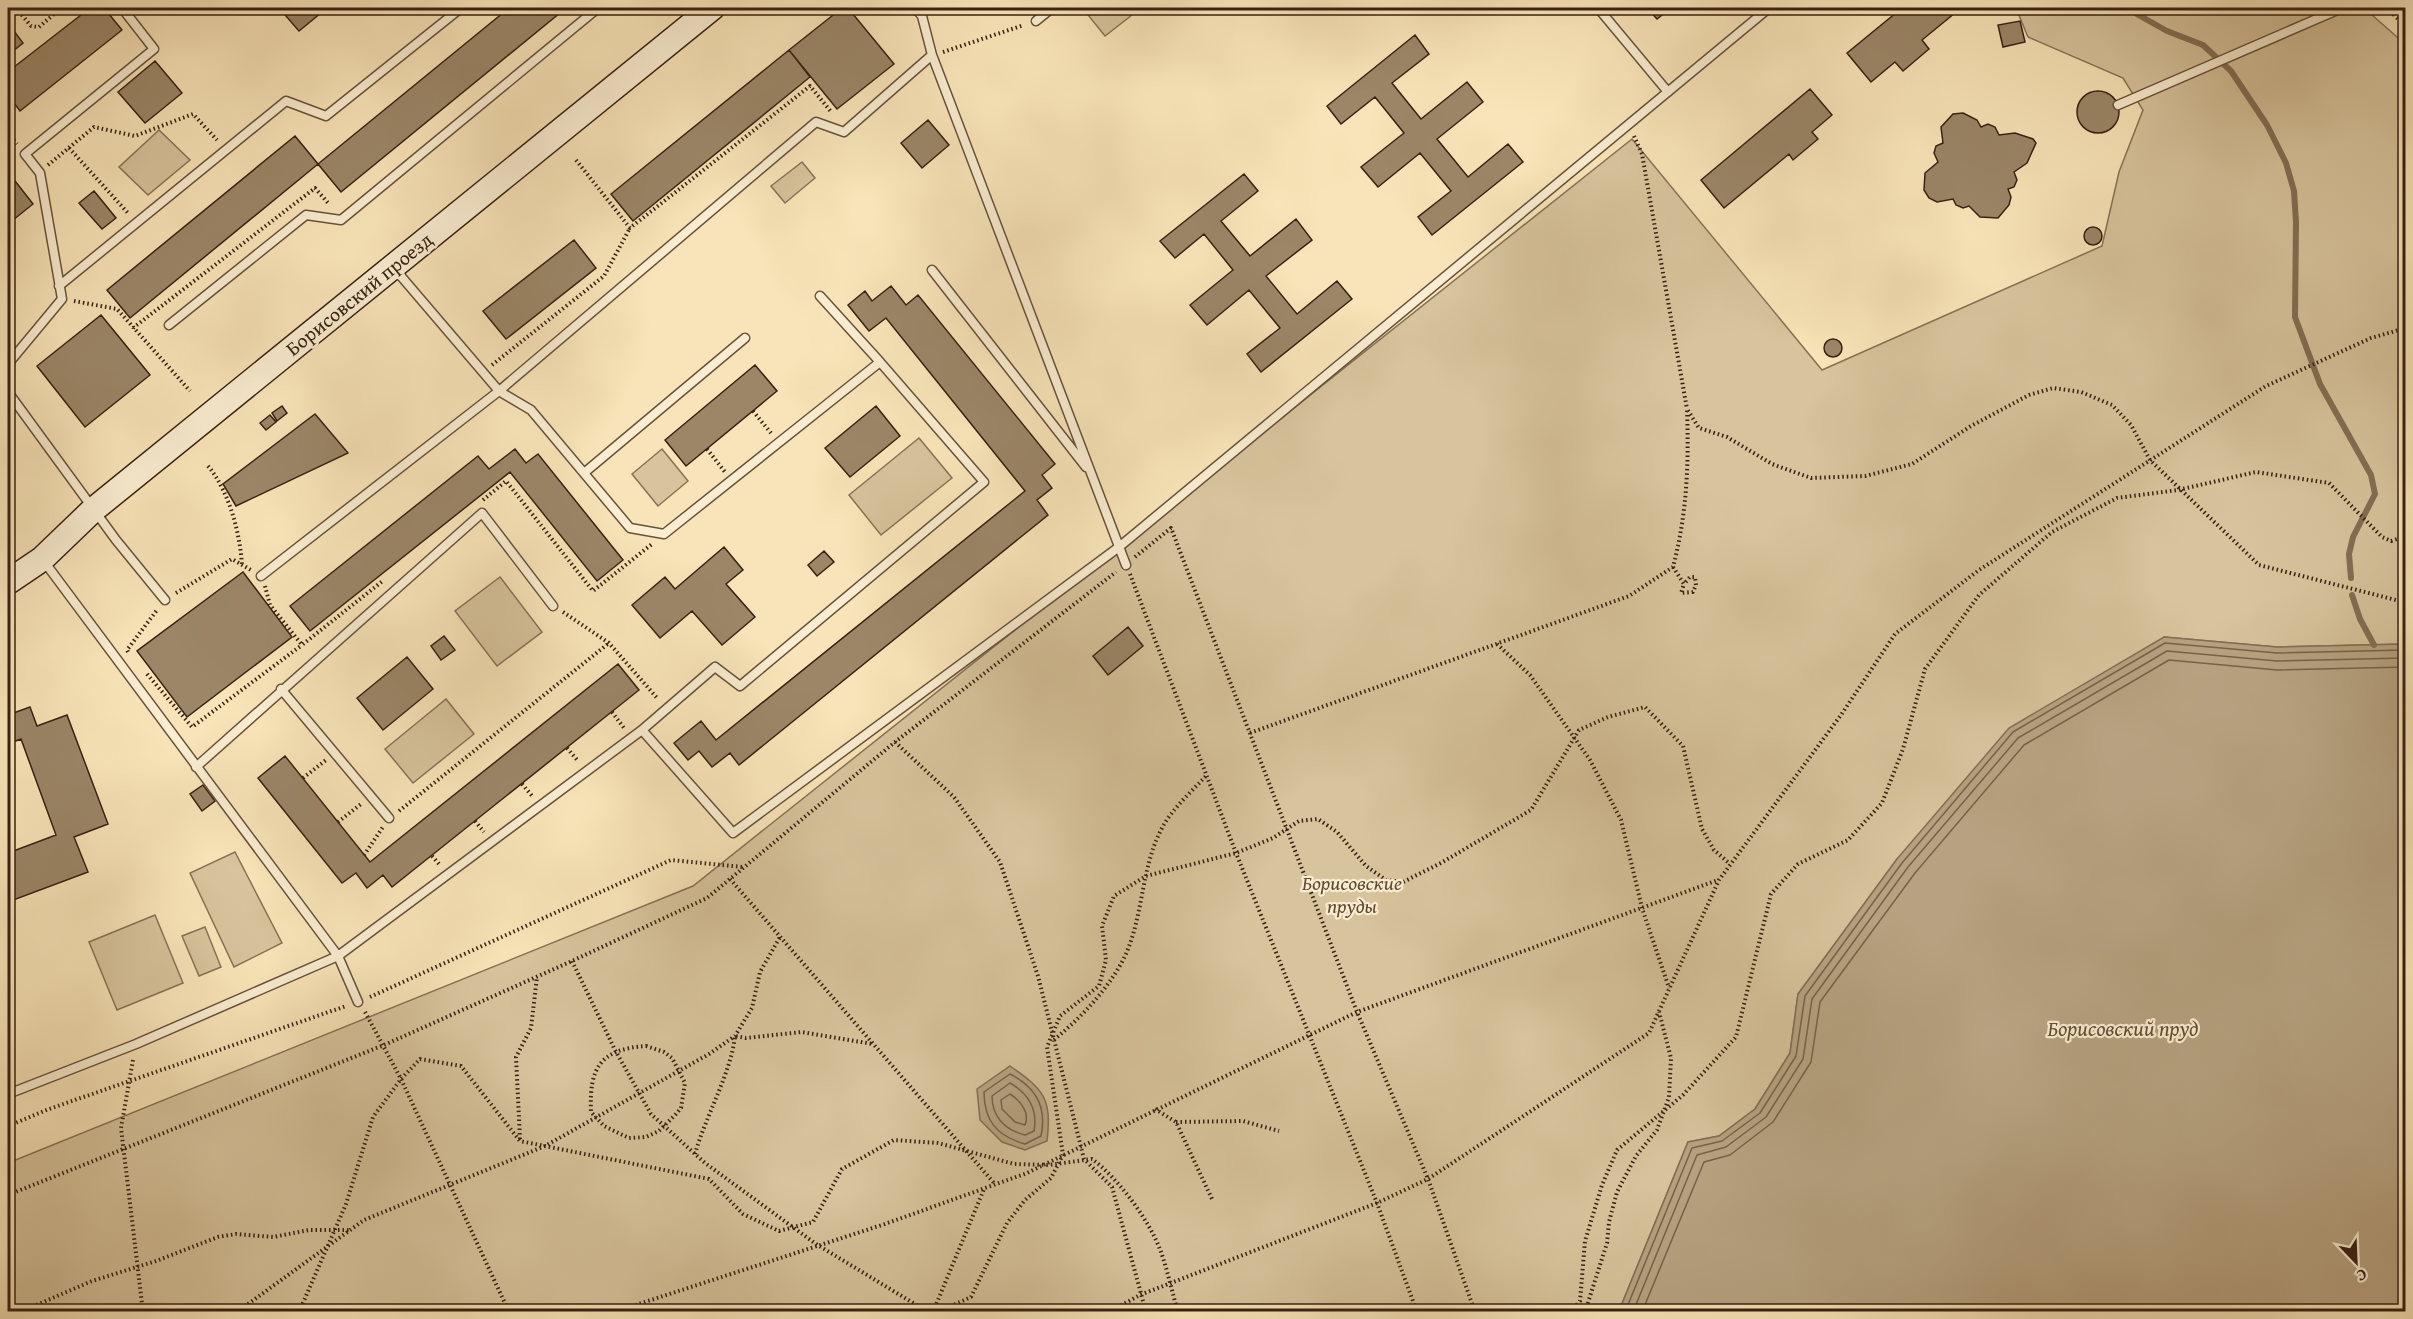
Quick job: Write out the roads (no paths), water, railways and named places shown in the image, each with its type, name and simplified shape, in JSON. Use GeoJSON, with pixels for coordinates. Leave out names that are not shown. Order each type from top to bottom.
{"type":"FeatureCollection","features":[{"type":"Feature","properties":{"kind":"street","name":"Борисовский проезд"},"geometry":{"type":"LineString","coordinates":[[8,582],[42,559],[93,510],[712,8]]}},
{"type":"Feature","properties":{"kind":"lane"},"geometry":{"type":"LineString","coordinates":[[8,364],[62,298],[40,173],[25,154],[154,49],[122,8]]}},
{"type":"Feature","properties":{"kind":"lane"},"geometry":{"type":"LineString","coordinates":[[59,286],[286,101],[326,116],[461,8]]}},
{"type":"Feature","properties":{"kind":"lane"},"geometry":{"type":"LineString","coordinates":[[170,325],[306,215],[341,220],[598,8]]}},
{"type":"Feature","properties":{"kind":"lane"},"geometry":{"type":"LineString","coordinates":[[915,8],[922,16],[932,55],[1126,565]]}},
{"type":"Feature","properties":{"kind":"lane"},"geometry":{"type":"LineString","coordinates":[[1036,21],[1052,8]]}},
{"type":"Feature","properties":{"kind":"lane"},"geometry":{"type":"LineString","coordinates":[[1598,8],[1668,92]]}},
{"type":"Feature","properties":{"kind":"lane"},"geometry":{"type":"LineString","coordinates":[[642,730],[733,833],[1119,547],[1769,8]]}},
{"type":"Feature","properties":{"kind":"lane"},"geometry":{"type":"LineString","coordinates":[[2118,105],[2342,8]]}},
{"type":"Feature","properties":{"kind":"lane"},"geometry":{"type":"LineString","coordinates":[[261,576],[499,391],[816,122],[844,132],[932,55]]}},
{"type":"Feature","properties":{"kind":"lane"},"geometry":{"type":"LineString","coordinates":[[393,267],[499,391],[531,410],[630,528],[664,534],[880,362]]}},
{"type":"Feature","properties":{"kind":"lane"},"geometry":{"type":"LineString","coordinates":[[932,270],[1091,474]]}},
{"type":"Feature","properties":{"kind":"lane"},"geometry":{"type":"LineString","coordinates":[[8,1094],[136,1044],[338,956],[642,730],[715,667],[740,686],[984,482],[820,296]]}},
{"type":"Feature","properties":{"kind":"lane"},"geometry":{"type":"LineString","coordinates":[[584,473],[745,338]]}},
{"type":"Feature","properties":{"kind":"lane"},"geometry":{"type":"LineString","coordinates":[[8,392],[93,510],[165,600]]}},
{"type":"Feature","properties":{"kind":"lane"},"geometry":{"type":"LineString","coordinates":[[196,767],[281,689],[482,513],[553,606]]}},
{"type":"Feature","properties":{"kind":"lane"},"geometry":{"type":"LineString","coordinates":[[42,559],[338,956],[358,1002]]}},
{"type":"Feature","properties":{"kind":"lane"},"geometry":{"type":"LineString","coordinates":[[281,689],[390,818]]}},
{"type":"Feature","properties":{"kind":"water","name":"Борисовский пруд"},"geometry":{"type":"Polygon","coordinates":[[[2164,637],[2277,647],[2405,644],[2405,1311],[1619,1311],[1688,1142],[1719,1136],[1755,1109],[1790,1053],[1798,994],[1897,859],[2009,728],[2164,637]]]}},
{"type":"Feature","properties":{"kind":"water"},"geometry":{"type":"Polygon","coordinates":[[[1010,1066],[1038,1089],[1043,1096],[1048,1115],[1047,1141],[1025,1150],[1002,1142],[980,1120],[977,1089],[1010,1066]]]}},
{"type":"Feature","properties":{"kind":"waterway"},"geometry":{"type":"LineString","coordinates":[[2126,8],[2167,31],[2203,45],[2231,71],[2267,125],[2286,163],[2294,191],[2296,222],[2295,317],[2320,384],[2371,475],[2375,494],[2353,537],[2349,554],[2351,578]]}},
{"type":"Feature","properties":{"kind":"waterway"},"geometry":{"type":"LineString","coordinates":[[2352,595],[2360,619],[2374,645]]}},
{"type":"Feature","properties":{"kind":"park label","name":"Борисовские пруды"},"geometry":{"type":"Point","coordinates":[1352,894]}}]}
